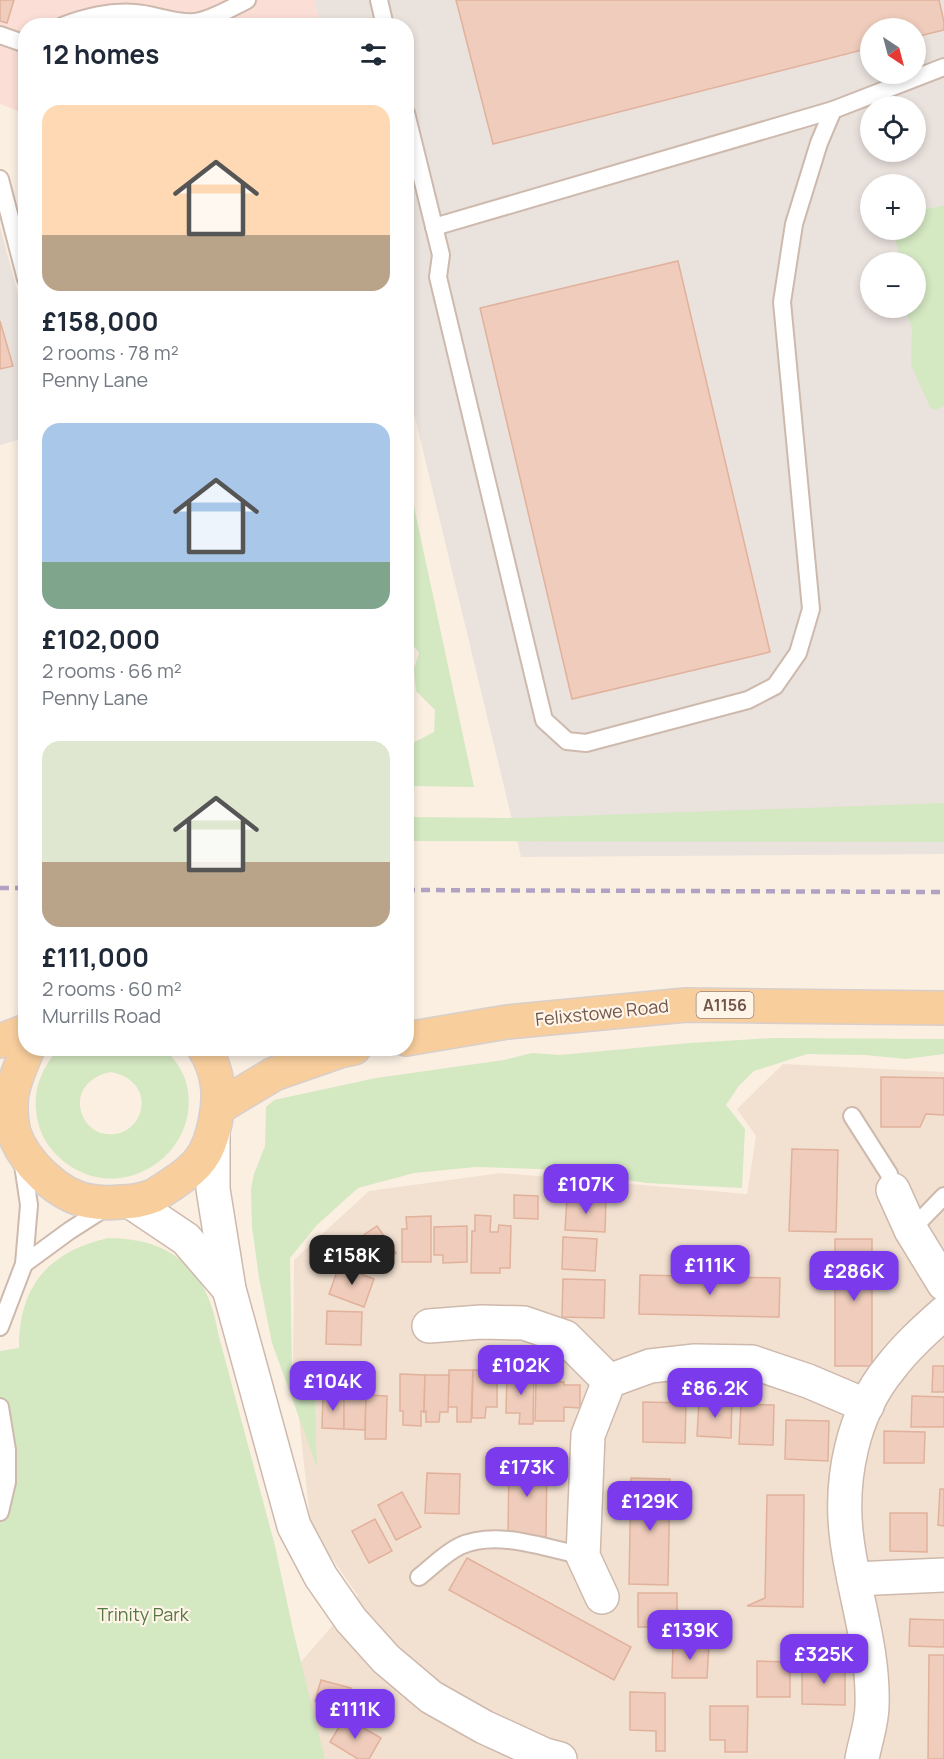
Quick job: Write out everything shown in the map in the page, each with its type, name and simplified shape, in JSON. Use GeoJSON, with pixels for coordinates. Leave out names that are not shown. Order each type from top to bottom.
{"type":"FeatureCollection","features":[{"type":"Feature","properties":{"kind":"main road","name":"Felixstowe Road"},"geometry":{"type":"LineString","coordinates":[[414,1039],[507,1022],[686,1005],[944,1008]]}},
{"type":"Feature","properties":{"kind":"main road"},"geometry":{"type":"LineString","coordinates":[[0,1041],[18,1034]]}},
{"type":"Feature","properties":{"kind":"main road"},"geometry":{"type":"LineString","coordinates":[[25,1056],[11,1103],[12,1134],[38,1172],[65,1192],[88,1202],[122,1202],[152,1196],[188,1174],[203,1158],[216,1121],[218,1082],[209,1056]]}},
{"type":"Feature","properties":{"kind":"main road"},"geometry":{"type":"LineString","coordinates":[[216,1121],[274,1074],[321,1056]]}},
{"type":"Feature","properties":{"kind":"street"},"geometry":{"type":"LineString","coordinates":[[216,1121],[213,1189],[229,1289],[294,1526],[321,1577],[351,1620],[386,1659],[431,1697],[484,1727],[545,1755],[560,1759]]}},
{"type":"Feature","properties":{"kind":"street"},"geometry":{"type":"LineString","coordinates":[[893,1191],[911,1230],[944,1284]]}},
{"type":"Feature","properties":{"kind":"street"},"geometry":{"type":"LineString","coordinates":[[122,1202],[186,1239],[229,1289]]}},
{"type":"Feature","properties":{"kind":"street"},"geometry":{"type":"LineString","coordinates":[[862,1759],[872,1707],[869,1656],[847,1539],[844,1494],[850,1452],[867,1406],[889,1369],[919,1335],[944,1312]]}},
{"type":"Feature","properties":{"kind":"street"},"geometry":{"type":"LineString","coordinates":[[429,1326],[481,1322],[524,1323],[565,1337],[609,1381]]}},
{"type":"Feature","properties":{"kind":"street"},"geometry":{"type":"LineString","coordinates":[[602,1597],[583,1556],[588,1435],[609,1381],[650,1366],[695,1361],[752,1362],[808,1381],[867,1406]]}},
{"type":"Feature","properties":{"kind":"street"},"geometry":{"type":"LineString","coordinates":[[854,1579],[944,1575]]}},
{"type":"Feature","properties":{"kind":"lane"},"geometry":{"type":"LineString","coordinates":[[207,18],[225,12],[247,0]]}},
{"type":"Feature","properties":{"kind":"lane"},"geometry":{"type":"LineString","coordinates":[[379,0],[383,18]]}},
{"type":"Feature","properties":{"kind":"lane"},"geometry":{"type":"LineString","coordinates":[[84,18],[136,13],[160,18]]}},
{"type":"Feature","properties":{"kind":"lane"},"geometry":{"type":"LineString","coordinates":[[0,35],[18,41]]}},
{"type":"Feature","properties":{"kind":"lane"},"geometry":{"type":"LineString","coordinates":[[434,227],[833,110],[944,67]]}},
{"type":"Feature","properties":{"kind":"lane"},"geometry":{"type":"LineString","coordinates":[[414,145],[441,255],[438,277],[544,720],[567,741],[586,743],[748,700],[775,686],[798,653],[811,609],[782,302],[794,224],[819,143],[833,110]]}},
{"type":"Feature","properties":{"kind":"lane"},"geometry":{"type":"LineString","coordinates":[[0,179],[18,248]]}},
{"type":"Feature","properties":{"kind":"lane"},"geometry":{"type":"LineString","coordinates":[[852,1116],[889,1174],[893,1191]]}},
{"type":"Feature","properties":{"kind":"lane"},"geometry":{"type":"LineString","coordinates":[[0,1328],[24,1264],[28,1205],[12,1134]]}},
{"type":"Feature","properties":{"kind":"lane"},"geometry":{"type":"LineString","coordinates":[[911,1230],[944,1196]]}},
{"type":"Feature","properties":{"kind":"lane"},"geometry":{"type":"LineString","coordinates":[[24,1264],[69,1231],[122,1202]]}},
{"type":"Feature","properties":{"kind":"lane"},"geometry":{"type":"LineString","coordinates":[[0,1407],[7,1450],[0,1512]]}},
{"type":"Feature","properties":{"kind":"lane"},"geometry":{"type":"LineString","coordinates":[[419,1577],[459,1546],[476,1541],[500,1539],[583,1556]]}},
{"type":"Feature","properties":{"kind":"shaded area"},"geometry":{"type":"Polygon","coordinates":[[[0,0],[314,0],[318,18],[18,18],[18,111],[0,104],[0,0]]]}},
{"type":"Feature","properties":{"kind":"shaded area"},"geometry":{"type":"Polygon","coordinates":[[[314,0],[944,0],[944,854],[521,857],[414,413],[414,18],[318,18],[314,0]]]}},
{"type":"Feature","properties":{"kind":"shaded area"},"geometry":{"type":"Polygon","coordinates":[[[0,227],[18,294],[18,440],[0,445],[0,227]]]}},
{"type":"Feature","properties":{"kind":"shaded area"},"geometry":{"type":"Polygon","coordinates":[[[783,1064],[944,1072],[944,1759],[323,1759],[300,1663],[358,1596],[311,1528],[293,1364],[294,1260],[369,1191],[501,1173],[747,1194],[756,1136],[737,1109],[783,1064]]]}},
{"type":"Feature","properties":{"kind":"green space"},"geometry":{"type":"Polygon","coordinates":[[[944,205],[944,406],[935,410],[930,407],[911,365],[912,329],[908,318],[926,318],[926,252],[898,252],[896,240],[926,240],[926,209],[944,205]]]}},
{"type":"Feature","properties":{"kind":"green space"},"geometry":{"type":"Polygon","coordinates":[[[414,507],[474,787],[414,786],[414,742],[434,732],[435,710],[416,691],[414,669],[419,653],[414,646],[414,507]]]}},
{"type":"Feature","properties":{"kind":"green space"},"geometry":{"type":"Polygon","coordinates":[[[944,803],[944,842],[414,841],[414,817],[517,818],[944,803]]]}},
{"type":"Feature","properties":{"kind":"green space"},"geometry":{"type":"Polygon","coordinates":[[[773,1038],[944,1039],[944,1054],[906,1059],[865,1055],[807,1054],[754,1071],[738,1087],[726,1105],[745,1129],[742,1188],[646,1183],[568,1170],[476,1167],[414,1173],[358,1188],[317,1225],[290,1258],[292,1367],[314,1377],[317,1467],[272,1343],[259,1278],[252,1227],[251,1189],[265,1146],[266,1107],[274,1100],[376,1078],[504,1060],[532,1053],[560,1055],[773,1038]]]}},
{"type":"Feature","properties":{"kind":"green space"},"geometry":{"type":"Polygon","coordinates":[[[53,1056],[170,1056],[185,1079],[189,1103],[185,1125],[175,1145],[160,1161],[141,1172],[120,1178],[98,1177],[75,1169],[58,1157],[40,1129],[36,1096],[45,1067],[53,1056]],[[111,1072],[91,1081],[82,1092],[80,1099],[82,1114],[89,1126],[101,1133],[116,1134],[127,1130],[136,1121],[141,1110],[141,1099],[137,1087],[127,1078],[111,1072]]]}},
{"type":"Feature","properties":{"kind":"green space","name":"Trinity Park"},"geometry":{"type":"Polygon","coordinates":[[[108,1238],[130,1239],[168,1251],[195,1275],[213,1311],[275,1546],[325,1759],[0,1759],[0,1351],[19,1348],[24,1307],[41,1275],[69,1252],[108,1238]]]}},
{"type":"Feature","properties":{"kind":"building"},"geometry":{"type":"Polygon","coordinates":[[[0,0],[14,0],[7,23],[0,21],[0,0]]]}},
{"type":"Feature","properties":{"kind":"building"},"geometry":{"type":"Polygon","coordinates":[[[456,0],[939,0],[944,30],[926,34],[926,18],[860,18],[860,51],[493,144],[456,0]]]}},
{"type":"Feature","properties":{"kind":"building"},"geometry":{"type":"Polygon","coordinates":[[[678,261],[770,652],[572,699],[480,308],[678,261]]]}},
{"type":"Feature","properties":{"kind":"building"},"geometry":{"type":"Polygon","coordinates":[[[0,321],[13,366],[0,369],[0,321]]]}},
{"type":"Feature","properties":{"kind":"building"},"geometry":{"type":"Polygon","coordinates":[[[881,1077],[944,1078],[944,1115],[926,1114],[920,1127],[881,1127],[881,1077]]]}},
{"type":"Feature","properties":{"kind":"building"},"geometry":{"type":"Polygon","coordinates":[[[792,1149],[838,1150],[836,1232],[789,1231],[792,1149]]]}},
{"type":"Feature","properties":{"kind":"building"},"geometry":{"type":"Polygon","coordinates":[[[514,1195],[538,1196],[538,1219],[514,1218],[514,1195]]]}},
{"type":"Feature","properties":{"kind":"building"},"geometry":{"type":"Polygon","coordinates":[[[567,1197],[606,1199],[605,1232],[565,1230],[567,1197]]]}},
{"type":"Feature","properties":{"kind":"building"},"geometry":{"type":"Polygon","coordinates":[[[475,1215],[491,1216],[490,1232],[498,1232],[499,1225],[511,1226],[510,1268],[500,1268],[500,1273],[471,1273],[472,1231],[475,1231],[475,1215]]]}},
{"type":"Feature","properties":{"kind":"building"},"geometry":{"type":"Polygon","coordinates":[[[431,1216],[431,1262],[402,1262],[402,1229],[407,1229],[406,1217],[431,1216]]]}},
{"type":"Feature","properties":{"kind":"building"},"geometry":{"type":"Polygon","coordinates":[[[377,1226],[396,1253],[368,1273],[349,1245],[377,1226]]]}},
{"type":"Feature","properties":{"kind":"building"},"geometry":{"type":"Polygon","coordinates":[[[467,1226],[467,1262],[443,1263],[443,1255],[434,1255],[434,1227],[467,1226]]]}},
{"type":"Feature","properties":{"kind":"building"},"geometry":{"type":"Polygon","coordinates":[[[563,1237],[597,1239],[595,1271],[562,1269],[563,1237]]]}},
{"type":"Feature","properties":{"kind":"building"},"geometry":{"type":"Polygon","coordinates":[[[835,1239],[872,1239],[872,1366],[835,1366],[835,1239]]]}},
{"type":"Feature","properties":{"kind":"building"},"geometry":{"type":"Polygon","coordinates":[[[339,1266],[374,1279],[364,1307],[329,1294],[339,1266]]]}},
{"type":"Feature","properties":{"kind":"building"},"geometry":{"type":"Polygon","coordinates":[[[640,1275],[780,1278],[779,1317],[639,1314],[640,1275]]]}},
{"type":"Feature","properties":{"kind":"building"},"geometry":{"type":"Polygon","coordinates":[[[563,1279],[605,1280],[604,1318],[562,1317],[563,1279]]]}},
{"type":"Feature","properties":{"kind":"building"},"geometry":{"type":"Polygon","coordinates":[[[327,1311],[362,1312],[361,1345],[326,1344],[327,1311]]]}},
{"type":"Feature","properties":{"kind":"building"},"geometry":{"type":"Polygon","coordinates":[[[933,1366],[944,1366],[944,1392],[932,1392],[933,1366]]]}},
{"type":"Feature","properties":{"kind":"building"},"geometry":{"type":"Polygon","coordinates":[[[449,1370],[473,1370],[471,1422],[457,1422],[457,1407],[448,1407],[449,1370]]]}},
{"type":"Feature","properties":{"kind":"building"},"geometry":{"type":"Polygon","coordinates":[[[473,1370],[497,1371],[497,1407],[486,1407],[485,1418],[472,1418],[473,1370]]]}},
{"type":"Feature","properties":{"kind":"building"},"geometry":{"type":"Polygon","coordinates":[[[507,1373],[534,1374],[533,1424],[519,1424],[520,1413],[506,1413],[507,1373]]]}},
{"type":"Feature","properties":{"kind":"building"},"geometry":{"type":"Polygon","coordinates":[[[400,1374],[425,1375],[424,1412],[421,1411],[421,1426],[403,1425],[403,1411],[400,1411],[400,1374]]]}},
{"type":"Feature","properties":{"kind":"building"},"geometry":{"type":"Polygon","coordinates":[[[425,1375],[449,1375],[448,1412],[440,1412],[439,1422],[426,1422],[425,1375]]]}},
{"type":"Feature","properties":{"kind":"building"},"geometry":{"type":"Polygon","coordinates":[[[536,1381],[580,1385],[580,1408],[564,1407],[564,1421],[535,1421],[536,1381]]]}},
{"type":"Feature","properties":{"kind":"building"},"geometry":{"type":"Polygon","coordinates":[[[323,1394],[344,1395],[344,1429],[322,1428],[323,1394]]]}},
{"type":"Feature","properties":{"kind":"building"},"geometry":{"type":"Polygon","coordinates":[[[344,1395],[366,1395],[365,1430],[344,1429],[344,1395]]]}},
{"type":"Feature","properties":{"kind":"building"},"geometry":{"type":"Polygon","coordinates":[[[366,1395],[387,1396],[386,1439],[365,1439],[366,1395]]]}},
{"type":"Feature","properties":{"kind":"building"},"geometry":{"type":"Polygon","coordinates":[[[912,1396],[944,1397],[944,1427],[911,1427],[912,1396]]]}},
{"type":"Feature","properties":{"kind":"building"},"geometry":{"type":"Polygon","coordinates":[[[699,1401],[732,1402],[731,1438],[697,1436],[699,1401]]]}},
{"type":"Feature","properties":{"kind":"building"},"geometry":{"type":"Polygon","coordinates":[[[643,1402],[686,1403],[685,1443],[643,1442],[643,1402]]]}},
{"type":"Feature","properties":{"kind":"building"},"geometry":{"type":"Polygon","coordinates":[[[741,1404],[774,1405],[773,1445],[739,1444],[741,1404]]]}},
{"type":"Feature","properties":{"kind":"building"},"geometry":{"type":"Polygon","coordinates":[[[786,1420],[829,1421],[828,1461],[785,1459],[786,1420]]]}},
{"type":"Feature","properties":{"kind":"building"},"geometry":{"type":"Polygon","coordinates":[[[884,1431],[925,1432],[924,1463],[884,1463],[884,1431]]]}},
{"type":"Feature","properties":{"kind":"building"},"geometry":{"type":"Polygon","coordinates":[[[509,1458],[547,1459],[546,1537],[508,1537],[509,1458]]]}},
{"type":"Feature","properties":{"kind":"building"},"geometry":{"type":"Polygon","coordinates":[[[427,1473],[460,1474],[459,1514],[425,1513],[427,1473]]]}},
{"type":"Feature","properties":{"kind":"building"},"geometry":{"type":"Polygon","coordinates":[[[631,1478],[670,1479],[668,1585],[629,1584],[631,1478]]]}},
{"type":"Feature","properties":{"kind":"building"},"geometry":{"type":"Polygon","coordinates":[[[940,1489],[944,1489],[944,1526],[938,1525],[940,1489]]]}},
{"type":"Feature","properties":{"kind":"building"},"geometry":{"type":"Polygon","coordinates":[[[402,1492],[421,1527],[396,1540],[378,1505],[402,1492]]]}},
{"type":"Feature","properties":{"kind":"building"},"geometry":{"type":"Polygon","coordinates":[[[767,1495],[804,1495],[803,1607],[747,1606],[765,1598],[767,1495]]]}},
{"type":"Feature","properties":{"kind":"building"},"geometry":{"type":"Polygon","coordinates":[[[890,1513],[927,1513],[927,1552],[890,1551],[890,1513]]]}},
{"type":"Feature","properties":{"kind":"building"},"geometry":{"type":"Polygon","coordinates":[[[375,1519],[392,1551],[369,1563],[352,1531],[375,1519]]]}},
{"type":"Feature","properties":{"kind":"building"},"geometry":{"type":"Polygon","coordinates":[[[467,1558],[631,1647],[614,1680],[449,1590],[467,1558]]]}},
{"type":"Feature","properties":{"kind":"building"},"geometry":{"type":"Polygon","coordinates":[[[638,1593],[677,1593],[677,1627],[638,1627],[638,1593]]]}},
{"type":"Feature","properties":{"kind":"building"},"geometry":{"type":"Polygon","coordinates":[[[910,1619],[944,1620],[944,1647],[909,1646],[910,1619]]]}},
{"type":"Feature","properties":{"kind":"building"},"geometry":{"type":"Polygon","coordinates":[[[673,1644],[709,1645],[707,1678],[672,1678],[673,1644]]]}},
{"type":"Feature","properties":{"kind":"building"},"geometry":{"type":"Polygon","coordinates":[[[929,1655],[944,1655],[944,1759],[928,1759],[929,1655]]]}},
{"type":"Feature","properties":{"kind":"building"},"geometry":{"type":"Polygon","coordinates":[[[757,1661],[790,1662],[790,1697],[757,1697],[757,1661]]]}},
{"type":"Feature","properties":{"kind":"building"},"geometry":{"type":"Polygon","coordinates":[[[802,1664],[845,1665],[845,1705],[802,1704],[802,1664]]]}},
{"type":"Feature","properties":{"kind":"building"},"geometry":{"type":"Polygon","coordinates":[[[321,1680],[351,1688],[345,1717],[315,1701],[321,1680]]]}},
{"type":"Feature","properties":{"kind":"building"},"geometry":{"type":"Polygon","coordinates":[[[630,1692],[665,1693],[665,1751],[656,1751],[656,1731],[630,1730],[630,1692]]]}},
{"type":"Feature","properties":{"kind":"building"},"geometry":{"type":"Polygon","coordinates":[[[710,1706],[748,1706],[747,1752],[725,1752],[725,1740],[710,1740],[710,1706]]]}},
{"type":"Feature","properties":{"kind":"building"},"geometry":{"type":"Polygon","coordinates":[[[345,1717],[381,1738],[369,1759],[358,1759],[330,1742],[345,1717]]]}},
{"type":"Feature","properties":{"kind":"railway"},"geometry":{"type":"LineString","coordinates":[[0,888],[18,888]]}},
{"type":"Feature","properties":{"kind":"railway"},"geometry":{"type":"LineString","coordinates":[[414,890],[944,892]]}}]}
